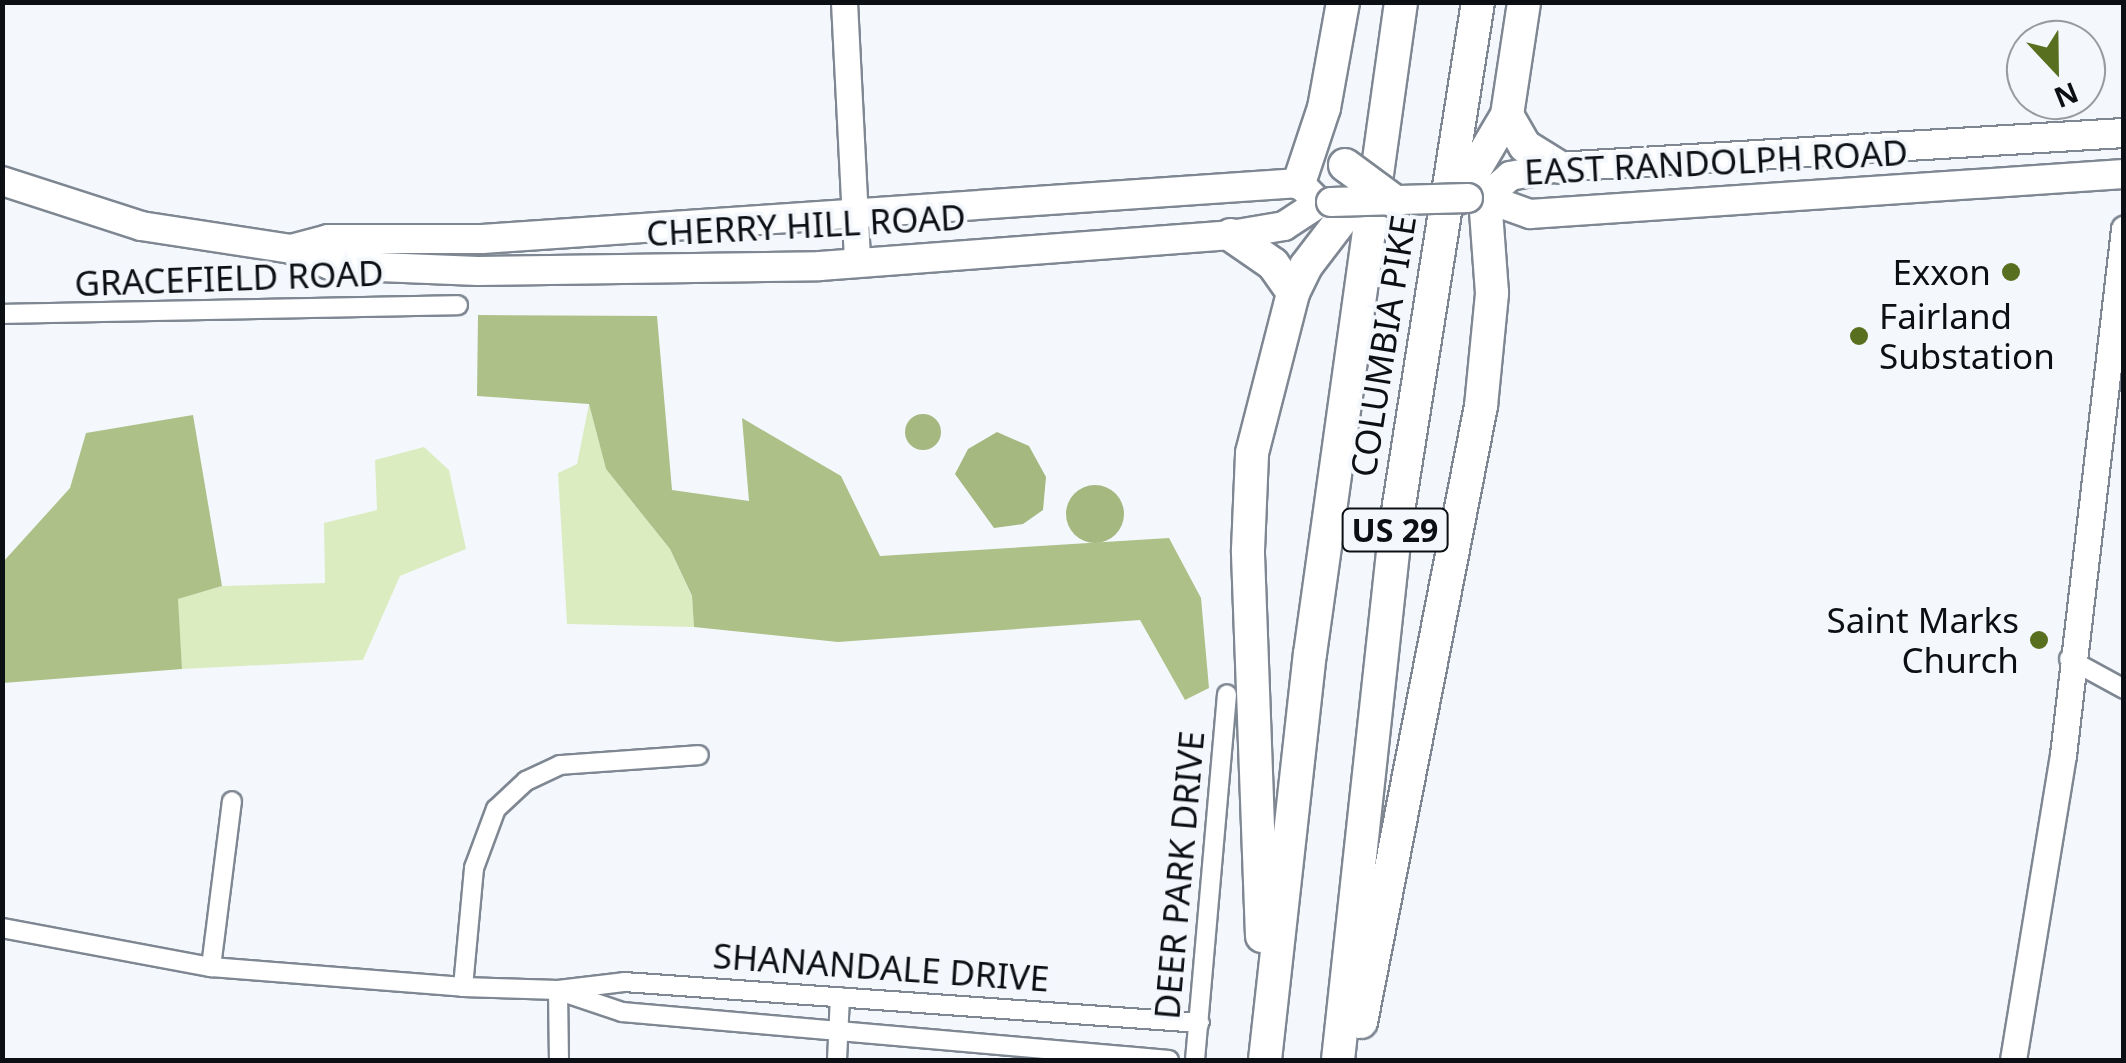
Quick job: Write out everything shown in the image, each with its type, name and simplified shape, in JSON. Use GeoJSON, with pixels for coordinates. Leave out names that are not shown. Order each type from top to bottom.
{"type":"FeatureCollection","features":[{"type":"Feature","properties":{"kind":"highway"},"geometry":{"type":"LineString","coordinates":[[1264,1060],[1249,502],[1261,404],[1293,293],[1326,239],[1324,108],[1343,2]]}},
{"type":"Feature","properties":{"kind":"highway","name":"COLUMBIA PIKE"},"geometry":{"type":"LineString","coordinates":[[1264,1060],[1320,575],[1401,2]]}},
{"type":"Feature","properties":{"kind":"highway","name":"COLUMBIA PIKE"},"geometry":{"type":"LineString","coordinates":[[1338,1060],[1396,524],[1478,2]]}},
{"type":"Feature","properties":{"kind":"highway"},"geometry":{"type":"LineString","coordinates":[[1353,1060],[1481,406],[1492,293],[1470,194],[1507,115],[1524,2]]}},
{"type":"Feature","properties":{"kind":"highway"},"geometry":{"type":"LineString","coordinates":[[1324,108],[1330,146],[1345,165],[1394,201]]}},
{"type":"Feature","properties":{"kind":"highway"},"geometry":{"type":"LineString","coordinates":[[1507,115],[1525,146],[1558,167]]}},
{"type":"Feature","properties":{"kind":"highway"},"geometry":{"type":"LineString","coordinates":[[1231,235],[1273,264],[1293,293]]}},
{"type":"Feature","properties":{"kind":"main road"},"geometry":{"type":"LineString","coordinates":[[844,2],[857,263]]}},
{"type":"Feature","properties":{"kind":"main road","name":"EAST RANDOLPH ROAD"},"geometry":{"type":"LineString","coordinates":[[1470,194],[1510,176],[1558,167],[2124,134]]}},
{"type":"Feature","properties":{"kind":"main road","name":"EAST RANDOLPH ROAD"},"geometry":{"type":"LineString","coordinates":[[1470,194],[1530,214],[2124,174]]}},
{"type":"Feature","properties":{"kind":"main road","name":"CHERRY HILL ROAD"},"geometry":{"type":"LineString","coordinates":[[2,181],[141,226],[291,249],[330,265],[478,271],[857,263],[1231,235],[1284,226],[1326,198]]}},
{"type":"Feature","properties":{"kind":"main road","name":"CHERRY HILL ROAD"},"geometry":{"type":"LineString","coordinates":[[291,249],[328,239],[482,238],[854,214],[1326,198],[1394,201],[1470,194]]}},
{"type":"Feature","properties":{"kind":"main road"},"geometry":{"type":"LineString","coordinates":[[2012,1060],[2063,755],[2070,659],[2085,580],[2124,229]]}},
{"type":"Feature","properties":{"kind":"street","name":"GRACEFIELD ROAD"},"geometry":{"type":"LineString","coordinates":[[2,314],[458,305]]}},
{"type":"Feature","properties":{"kind":"street"},"geometry":{"type":"LineString","coordinates":[[2070,659],[2124,689]]}},
{"type":"Feature","properties":{"kind":"street","name":"DEER PARK DRIVE"},"geometry":{"type":"LineString","coordinates":[[1195,1060],[1226,694]]}},
{"type":"Feature","properties":{"kind":"street"},"geometry":{"type":"LineString","coordinates":[[464,986],[474,868],[496,809],[526,782],[560,766],[699,755]]}},
{"type":"Feature","properties":{"kind":"street"},"geometry":{"type":"LineString","coordinates":[[211,967],[232,801]]}},
{"type":"Feature","properties":{"kind":"street","name":"SHANANDALE DRIVE"},"geometry":{"type":"LineString","coordinates":[[2,928],[211,967],[558,990],[624,982],[1200,1023]]}},
{"type":"Feature","properties":{"kind":"street"},"geometry":{"type":"LineString","coordinates":[[558,990],[559,1060]]}},
{"type":"Feature","properties":{"kind":"street","name":"SHANANDALE DRIVE"},"geometry":{"type":"LineString","coordinates":[[558,990],[622,1012],[1169,1060]]}},
{"type":"Feature","properties":{"kind":"street"},"geometry":{"type":"LineString","coordinates":[[837,1060],[840,997]]}},
{"type":"Feature","properties":{"kind":"shaded area"},"geometry":{"type":"Polygon","coordinates":[[[478,315],[657,316],[672,490],[749,501],[742,418],[841,476],[880,556],[1169,538],[1201,598],[1209,688],[1185,700],[1140,620],[838,642],[694,627],[692,596],[670,549],[606,469],[589,404],[477,396],[478,315]]]}},
{"type":"Feature","properties":{"kind":"shaded area"},"geometry":{"type":"Polygon","coordinates":[[[589,404],[606,469],[670,549],[692,597],[694,627],[567,624],[558,473],[577,464],[589,404]]]}},
{"type":"Feature","properties":{"kind":"shaded area"},"geometry":{"type":"Polygon","coordinates":[[[923,414],[935,420],[941,432],[935,444],[923,450],[911,444],[905,432],[911,420],[923,414]]]}},
{"type":"Feature","properties":{"kind":"shaded area"},"geometry":{"type":"Polygon","coordinates":[[[193,415],[222,586],[178,599],[182,669],[3,683],[3,562],[70,488],[86,433],[193,415]]]}},
{"type":"Feature","properties":{"kind":"shaded area"},"geometry":{"type":"Polygon","coordinates":[[[997,432],[1029,446],[1046,477],[1043,510],[1023,524],[994,528],[955,474],[968,449],[997,432]]]}},
{"type":"Feature","properties":{"kind":"shaded area"},"geometry":{"type":"Polygon","coordinates":[[[424,447],[449,470],[466,549],[400,576],[363,660],[182,669],[177,599],[222,586],[325,583],[324,523],[377,510],[375,460],[424,447]]]}},
{"type":"Feature","properties":{"kind":"shaded area"},"geometry":{"type":"Polygon","coordinates":[[[1095,485],[1116,493],[1124,514],[1116,535],[1095,543],[1074,535],[1066,514],[1074,493],[1095,485]]]}},
{"type":"Feature","properties":{"kind":"place","name":"Exxon"},"geometry":{"type":"Point","coordinates":[2011,272]}},
{"type":"Feature","properties":{"kind":"place","name":"Fairland Substation"},"geometry":{"type":"Point","coordinates":[1859,336]}},
{"type":"Feature","properties":{"kind":"place","name":"Saint Marks Church"},"geometry":{"type":"Point","coordinates":[2039,640]}}]}
